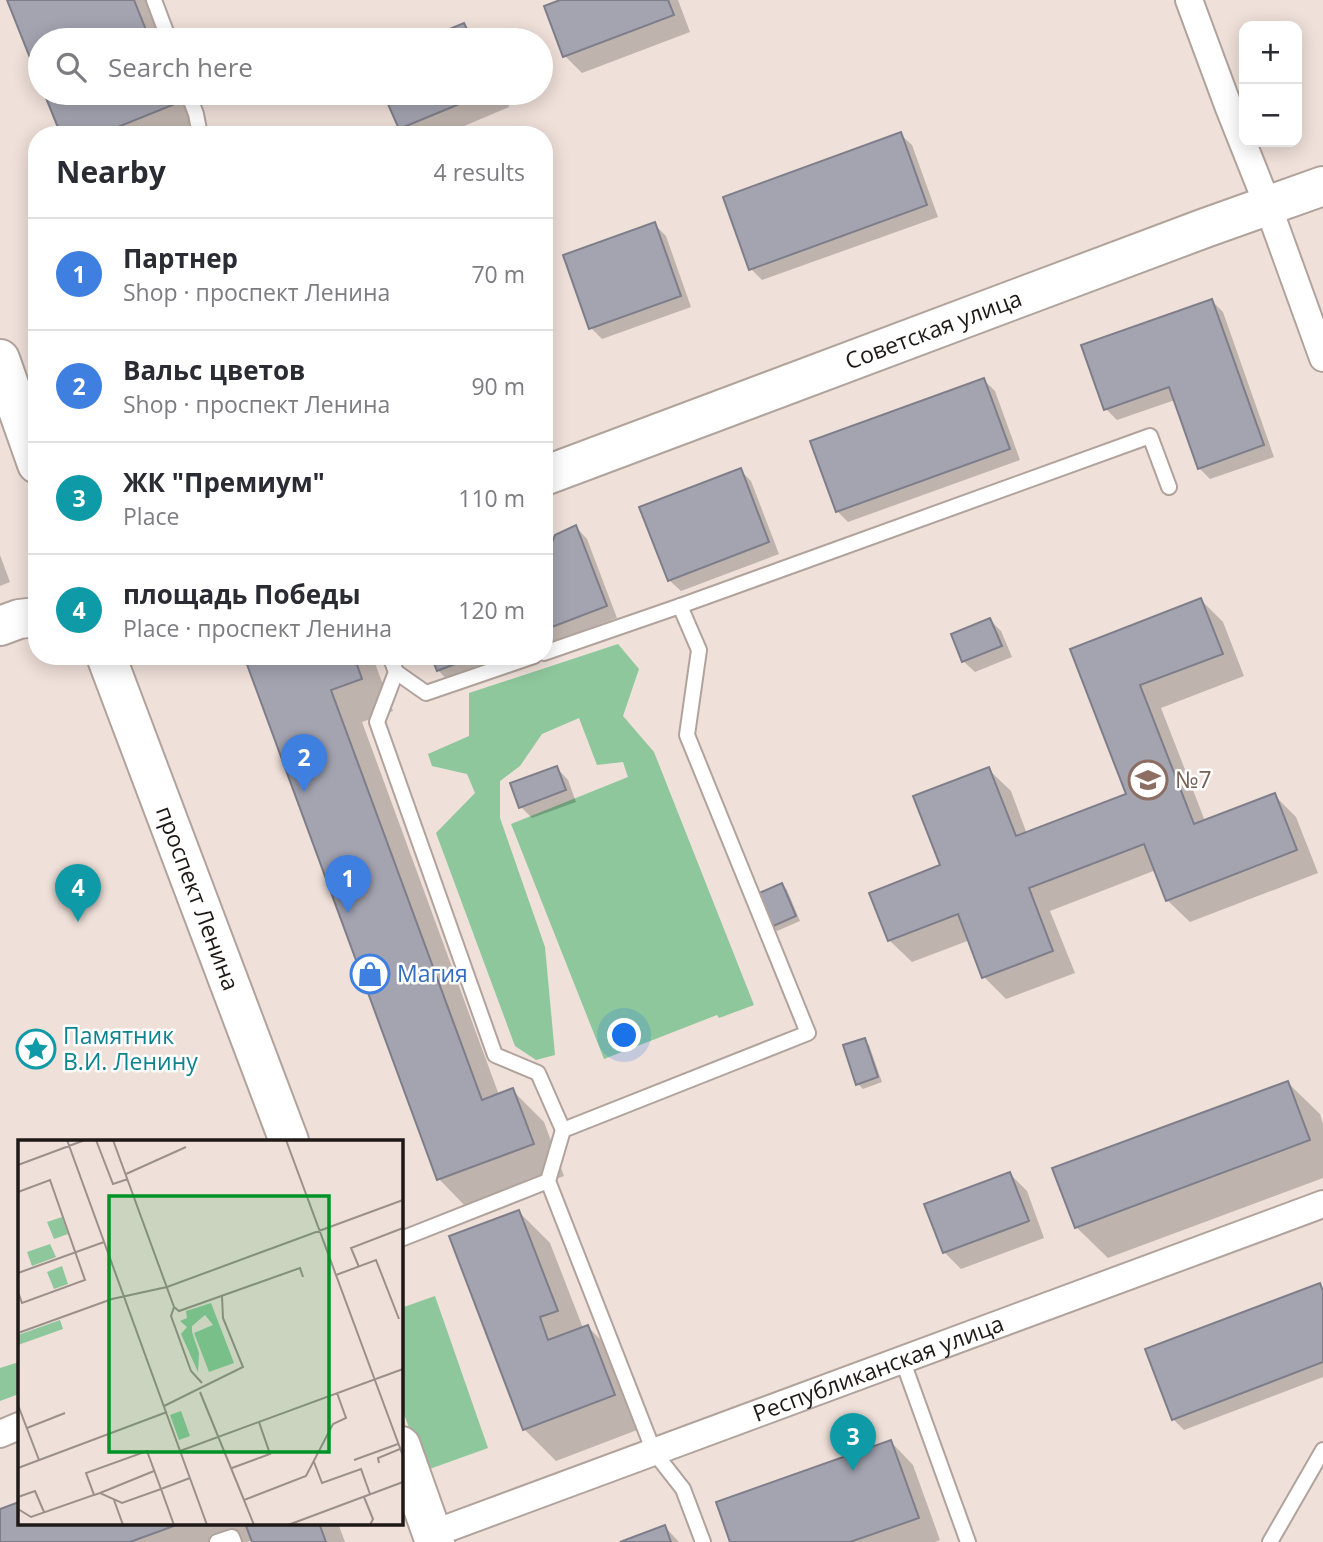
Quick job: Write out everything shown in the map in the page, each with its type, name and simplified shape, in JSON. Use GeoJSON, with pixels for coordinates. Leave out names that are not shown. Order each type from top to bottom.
{"type":"FeatureCollection","features":[{"type":"Feature","properties":{"kind":"street"},"geometry":{"type":"LineString","coordinates":[[1189,0],[1323,358]]}},
{"type":"Feature","properties":{"kind":"street","name":"Советская улица"},"geometry":{"type":"LineString","coordinates":[[553,473],[1323,186]]}},
{"type":"Feature","properties":{"kind":"street"},"geometry":{"type":"LineString","coordinates":[[0,359],[28,438]]}},
{"type":"Feature","properties":{"kind":"street"},"geometry":{"type":"LineString","coordinates":[[0,626],[28,618]]}},
{"type":"Feature","properties":{"kind":"street","name":"проспект Ленина"},"geometry":{"type":"LineString","coordinates":[[109,665],[289,1140]]}},
{"type":"Feature","properties":{"kind":"street","name":"Республиканская улица"},"geometry":{"type":"LineString","coordinates":[[434,1538],[654,1451],[1323,1204]]}},
{"type":"Feature","properties":{"kind":"street"},"geometry":{"type":"LineString","coordinates":[[0,1434],[18,1426]]}},
{"type":"Feature","properties":{"kind":"street"},"geometry":{"type":"LineString","coordinates":[[402,1449],[434,1538]]}},
{"type":"Feature","properties":{"kind":"lane"},"geometry":{"type":"LineString","coordinates":[[154,0],[164,28]]}},
{"type":"Feature","properties":{"kind":"lane"},"geometry":{"type":"LineString","coordinates":[[193,105],[198,126]]}},
{"type":"Feature","properties":{"kind":"lane"},"geometry":{"type":"LineString","coordinates":[[553,650],[1150,436],[1169,486]]}},
{"type":"Feature","properties":{"kind":"lane"},"geometry":{"type":"LineString","coordinates":[[564,1129],[808,1032],[687,735],[699,650],[680,606]]}},
{"type":"Feature","properties":{"kind":"lane"},"geometry":{"type":"LineString","coordinates":[[393,665],[396,672],[426,694],[508,665]]}},
{"type":"Feature","properties":{"kind":"lane"},"geometry":{"type":"LineString","coordinates":[[396,672],[377,722],[495,1055],[538,1073],[564,1129],[548,1181],[654,1451],[683,1489],[703,1542]]}},
{"type":"Feature","properties":{"kind":"lane"},"geometry":{"type":"LineString","coordinates":[[402,1239],[548,1181]]}},
{"type":"Feature","properties":{"kind":"lane"},"geometry":{"type":"LineString","coordinates":[[902,1359],[968,1542]]}},
{"type":"Feature","properties":{"kind":"lane"},"geometry":{"type":"LineString","coordinates":[[1270,1542],[1323,1450]]}},
{"type":"Feature","properties":{"kind":"lane"},"geometry":{"type":"LineString","coordinates":[[217,1542],[232,1537],[234,1542]]}},
{"type":"Feature","properties":{"kind":"green space"},"geometry":{"type":"Polygon","coordinates":[[[618,644],[639,669],[623,716],[654,752],[754,1005],[719,1018],[717,1015],[604,1059],[511,824],[628,777],[623,762],[597,765],[579,718],[542,734],[520,766],[500,781],[500,818],[545,947],[555,1055],[536,1060],[515,1046],[436,833],[475,793],[467,774],[432,766],[428,754],[469,736],[469,693],[618,644]]]}},
{"type":"Feature","properties":{"kind":"green space"},"geometry":{"type":"Polygon","coordinates":[[[435,1296],[488,1448],[424,1471],[402,1408],[402,1308],[435,1296]]]}},
{"type":"Feature","properties":{"kind":"green space"},"geometry":{"type":"Polygon","coordinates":[[[18,1362],[18,1394],[0,1401],[0,1368],[18,1362]]]}},
{"type":"Feature","properties":{"kind":"building"},"geometry":{"type":"Polygon","coordinates":[[[7,0],[134,0],[145,28],[28,28],[28,53],[7,0]]]}},
{"type":"Feature","properties":{"kind":"building"},"geometry":{"type":"Polygon","coordinates":[[[560,0],[668,0],[674,15],[563,57],[544,6],[560,0]]]}},
{"type":"Feature","properties":{"kind":"building"},"geometry":{"type":"Polygon","coordinates":[[[464,23],[466,28],[452,28],[464,23]]]}},
{"type":"Feature","properties":{"kind":"building"},"geometry":{"type":"Polygon","coordinates":[[[49,105],[173,105],[120,126],[57,126],[49,105]]]}},
{"type":"Feature","properties":{"kind":"building"},"geometry":{"type":"Polygon","coordinates":[[[388,105],[457,105],[406,126],[398,126],[388,105]]]}},
{"type":"Feature","properties":{"kind":"building"},"geometry":{"type":"Polygon","coordinates":[[[901,132],[927,205],[749,270],[723,197],[901,132]]]}},
{"type":"Feature","properties":{"kind":"building"},"geometry":{"type":"Polygon","coordinates":[[[655,222],[681,296],[589,329],[563,255],[655,222]]]}},
{"type":"Feature","properties":{"kind":"building"},"geometry":{"type":"Polygon","coordinates":[[[1212,299],[1264,445],[1198,469],[1169,387],[1104,410],[1081,345],[1212,299]]]}},
{"type":"Feature","properties":{"kind":"building"},"geometry":{"type":"Polygon","coordinates":[[[984,378],[1010,449],[836,512],[810,441],[984,378]]]}},
{"type":"Feature","properties":{"kind":"building"},"geometry":{"type":"Polygon","coordinates":[[[741,468],[769,542],[668,581],[639,507],[741,468]]]}},
{"type":"Feature","properties":{"kind":"building"},"geometry":{"type":"Polygon","coordinates":[[[576,525],[607,606],[553,627],[553,540],[555,535],[576,525]]]}},
{"type":"Feature","properties":{"kind":"building","name":"№7"},"geometry":{"type":"Polygon","coordinates":[[[1201,598],[1223,654],[1140,685],[1194,824],[1275,793],[1297,850],[1166,901],[1144,844],[1029,888],[1053,951],[982,978],[958,914],[888,941],[869,893],[940,865],[913,796],[989,767],[1016,836],[1126,794],[1070,649],[1201,598]]]}},
{"type":"Feature","properties":{"kind":"building"},"geometry":{"type":"Polygon","coordinates":[[[990,618],[1002,646],[962,662],[951,634],[990,618]]]}},
{"type":"Feature","properties":{"kind":"building"},"geometry":{"type":"Polygon","coordinates":[[[247,665],[357,665],[362,679],[331,690],[482,1100],[513,1088],[534,1144],[437,1180],[247,665]]]}},
{"type":"Feature","properties":{"kind":"building"},"geometry":{"type":"Polygon","coordinates":[[[435,665],[453,665],[437,671],[435,665]]]}},
{"type":"Feature","properties":{"kind":"building"},"geometry":{"type":"Polygon","coordinates":[[[557,766],[566,790],[519,808],[510,783],[557,766]]]}},
{"type":"Feature","properties":{"kind":"building"},"geometry":{"type":"Polygon","coordinates":[[[782,883],[796,916],[771,927],[757,894],[782,883]]]}},
{"type":"Feature","properties":{"kind":"building"},"geometry":{"type":"Polygon","coordinates":[[[865,1038],[878,1077],[856,1085],[843,1045],[865,1038]]]}},
{"type":"Feature","properties":{"kind":"building"},"geometry":{"type":"Polygon","coordinates":[[[1288,1081],[1310,1140],[1075,1228],[1052,1168],[1288,1081]]]}},
{"type":"Feature","properties":{"kind":"building"},"geometry":{"type":"Polygon","coordinates":[[[1010,1172],[1029,1221],[943,1253],[924,1204],[1010,1172]]]}},
{"type":"Feature","properties":{"kind":"building"},"geometry":{"type":"Polygon","coordinates":[[[519,1210],[558,1311],[540,1317],[548,1340],[588,1325],[615,1395],[523,1430],[449,1236],[519,1210]]]}},
{"type":"Feature","properties":{"kind":"building"},"geometry":{"type":"Polygon","coordinates":[[[1320,1283],[1323,1291],[1323,1362],[1172,1420],[1145,1349],[1320,1283]]]}},
{"type":"Feature","properties":{"kind":"building"},"geometry":{"type":"Polygon","coordinates":[[[891,1440],[919,1518],[850,1542],[730,1542],[716,1502],[891,1440]]]}},
{"type":"Feature","properties":{"kind":"building"},"geometry":{"type":"Polygon","coordinates":[[[18,1502],[18,1524],[179,1524],[130,1542],[0,1542],[0,1509],[18,1502]]]}},
{"type":"Feature","properties":{"kind":"building"},"geometry":{"type":"Polygon","coordinates":[[[245,1524],[319,1524],[326,1542],[252,1542],[245,1524]]]}},
{"type":"Feature","properties":{"kind":"building"},"geometry":{"type":"Polygon","coordinates":[[[665,1525],[671,1542],[620,1542],[665,1525]]]}},
{"type":"Feature","properties":{"kind":"place","name":"№7"},"geometry":{"type":"Point","coordinates":[1148,780]}},
{"type":"Feature","properties":{"kind":"place","name":"Вальс цветов"},"geometry":{"type":"Point","coordinates":[304,792]}},
{"type":"Feature","properties":{"kind":"place","name":"Партнер"},"geometry":{"type":"Point","coordinates":[348,913]}},
{"type":"Feature","properties":{"kind":"place","name":"площадь Победы"},"geometry":{"type":"Point","coordinates":[78,922]}},
{"type":"Feature","properties":{"kind":"place","name":"Магия"},"geometry":{"type":"Point","coordinates":[370,974]}},
{"type":"Feature","properties":{"kind":"place","name":"Памятник В.И. Ленину"},"geometry":{"type":"Point","coordinates":[36,1049]}},
{"type":"Feature","properties":{"kind":"place","name":"ЖК \"Премиум\""},"geometry":{"type":"Point","coordinates":[853,1471]}}]}
